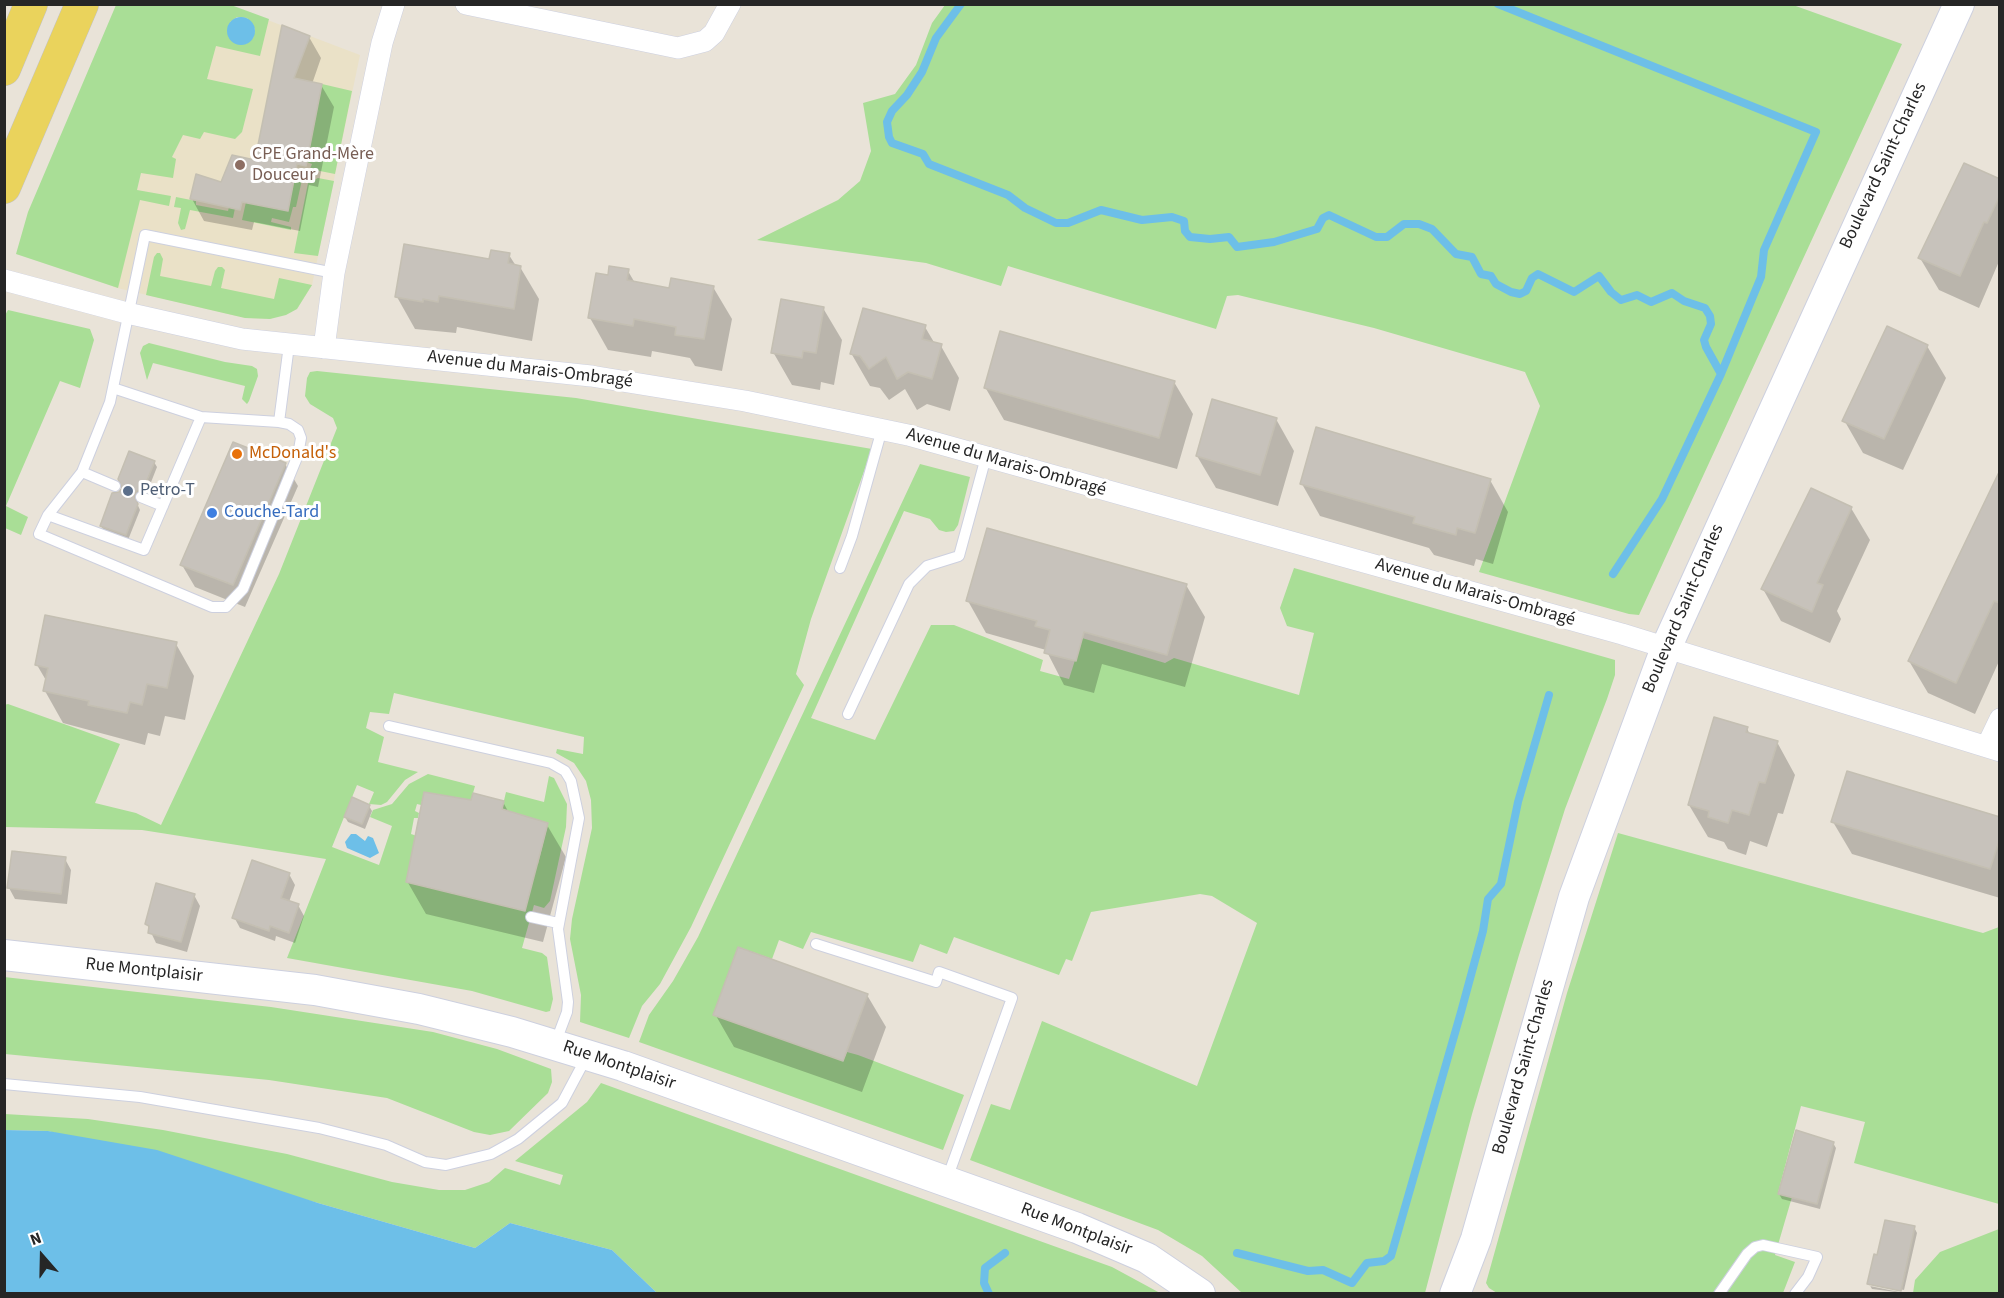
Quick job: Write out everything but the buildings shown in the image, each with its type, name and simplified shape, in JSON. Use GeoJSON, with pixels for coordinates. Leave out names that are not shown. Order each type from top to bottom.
{"type":"FeatureCollection","features":[{"type":"Feature","properties":{"kind":"main road"},"geometry":{"type":"LineString","coordinates":[[4,69],[32,4]]}},
{"type":"Feature","properties":{"kind":"main road"},"geometry":{"type":"LineString","coordinates":[[4,187],[82,4]]}},
{"type":"Feature","properties":{"kind":"street"},"geometry":{"type":"LineString","coordinates":[[324,348],[334,273],[382,44],[394,4]]}},
{"type":"Feature","properties":{"kind":"street"},"geometry":{"type":"LineString","coordinates":[[466,4],[678,48],[705,41],[714,33],[730,4]]}},
{"type":"Feature","properties":{"kind":"street","name":"Boulevard Saint-Charles"},"geometry":{"type":"LineString","coordinates":[[1455,1293],[1476,1239],[1574,897],[1666,648],[1710,545],[1959,4]]}},
{"type":"Feature","properties":{"kind":"street","name":"Avenue du Marais-Ombragé"},"geometry":{"type":"LineString","coordinates":[[4,279],[127,313],[242,339],[602,378],[745,401],[882,429],[1666,648],[1993,748]]}},
{"type":"Feature","properties":{"kind":"street"},"geometry":{"type":"LineString","coordinates":[[1993,748],[2000,719]]}},
{"type":"Feature","properties":{"kind":"street","name":"Rue Montplaisir"},"geometry":{"type":"LineString","coordinates":[[4,955],[315,990],[467,1020],[555,1044],[1125,1247],[1171,1272],[1200,1293]]}},
{"type":"Feature","properties":{"kind":"street","name":"Boulevard Saint-Charles"},"geometry":{"type":"LineString","coordinates":[[1468,1293],[1476,1239]]}},
{"type":"Feature","properties":{"kind":"lane"},"geometry":{"type":"LineString","coordinates":[[113,388],[201,417],[289,424],[298,430],[301,438],[298,455],[243,589],[226,607],[212,607],[39,534],[48,515],[82,472],[110,402],[145,235],[334,273]]}},
{"type":"Feature","properties":{"kind":"lane"},"geometry":{"type":"LineString","coordinates":[[279,423],[289,345]]}},
{"type":"Feature","properties":{"kind":"lane"},"geometry":{"type":"LineString","coordinates":[[48,515],[144,550],[201,417]]}},
{"type":"Feature","properties":{"kind":"lane"},"geometry":{"type":"LineString","coordinates":[[840,568],[852,536],[882,429]]}},
{"type":"Feature","properties":{"kind":"lane"},"geometry":{"type":"LineString","coordinates":[[848,714],[909,584],[927,566],[959,556],[986,457]]}},
{"type":"Feature","properties":{"kind":"lane"},"geometry":{"type":"LineString","coordinates":[[82,472],[115,486]]}},
{"type":"Feature","properties":{"kind":"lane"},"geometry":{"type":"LineString","coordinates":[[141,497],[163,506]]}},
{"type":"Feature","properties":{"kind":"lane"},"geometry":{"type":"LineString","coordinates":[[389,726],[551,763],[565,771],[576,793],[579,818],[558,923],[558,940],[568,1002],[555,1044]]}},
{"type":"Feature","properties":{"kind":"lane"},"geometry":{"type":"LineString","coordinates":[[531,917],[558,923]]}},
{"type":"Feature","properties":{"kind":"lane"},"geometry":{"type":"LineString","coordinates":[[816,944],[936,982],[939,972],[1012,999],[946,1182]]}},
{"type":"Feature","properties":{"kind":"lane"},"geometry":{"type":"LineString","coordinates":[[4,1084],[140,1097],[318,1128],[386,1145],[425,1162],[446,1165],[491,1154],[518,1139],[562,1103],[587,1054]]}},
{"type":"Feature","properties":{"kind":"lane"},"geometry":{"type":"LineString","coordinates":[[1719,1293],[1747,1254],[1755,1247],[1763,1245],[1817,1257],[1808,1277],[1795,1293]]}},
{"type":"Feature","properties":{"kind":"shaded area","name":"CPE Grand-Mère Douceur"},"geometry":{"type":"Polygon","coordinates":[[[228,5],[360,55],[312,285],[297,309],[270,319],[245,318],[113,287],[146,153],[172,157],[228,5]]]}},
{"type":"Feature","properties":{"kind":"green space"},"geometry":{"type":"Polygon","coordinates":[[[116,5],[231,5],[269,19],[260,56],[216,46],[207,79],[253,89],[242,132],[235,139],[204,132],[200,139],[183,135],[172,157],[176,159],[173,178],[141,173],[137,190],[171,196],[169,206],[140,200],[118,288],[16,254],[28,212],[116,5]],[[237,17],[230,22],[246,44],[253,38],[255,29],[247,18],[237,17]]]}},
{"type":"Feature","properties":{"kind":"green space"},"geometry":{"type":"Polygon","coordinates":[[[945,5],[1793,5],[1902,44],[1639,615],[1479,572],[1540,406],[1525,372],[1374,328],[1238,295],[1227,296],[1216,329],[1008,266],[1001,286],[926,263],[757,240],[838,200],[860,181],[871,151],[863,103],[895,94],[916,65],[932,23],[945,5]]]}},
{"type":"Feature","properties":{"kind":"green space"},"geometry":{"type":"Polygon","coordinates":[[[322,84],[352,91],[335,174],[310,169],[312,164],[307,162],[322,84]]]}},
{"type":"Feature","properties":{"kind":"green space"},"geometry":{"type":"Polygon","coordinates":[[[296,172],[303,175],[296,207],[293,207],[289,222],[272,218],[271,222],[291,227],[291,230],[242,220],[246,202],[288,210],[296,172]]]}},
{"type":"Feature","properties":{"kind":"green space"},"geometry":{"type":"Polygon","coordinates":[[[318,178],[334,181],[318,256],[294,253],[308,183],[318,178]]]}},
{"type":"Feature","properties":{"kind":"green space"},"geometry":{"type":"Polygon","coordinates":[[[176,197],[196,201],[196,205],[228,211],[229,207],[235,208],[233,218],[190,210],[185,229],[181,230],[178,223],[181,208],[174,207],[176,197]]]}},
{"type":"Feature","properties":{"kind":"green space"},"geometry":{"type":"Polygon","coordinates":[[[160,253],[163,259],[160,276],[211,286],[215,271],[218,267],[222,267],[225,270],[221,288],[274,299],[279,278],[312,285],[297,309],[286,315],[270,319],[245,318],[146,295],[154,257],[160,253]]]}},
{"type":"Feature","properties":{"kind":"green space"},"geometry":{"type":"Polygon","coordinates":[[[8,310],[90,329],[94,340],[80,388],[60,381],[6,506],[28,517],[21,535],[5,528],[4,317],[8,310]]]}},
{"type":"Feature","properties":{"kind":"green space"},"geometry":{"type":"Polygon","coordinates":[[[149,343],[225,362],[252,366],[257,369],[258,376],[249,401],[247,404],[242,399],[245,386],[153,363],[147,380],[140,353],[143,346],[149,343]]]}},
{"type":"Feature","properties":{"kind":"green space"},"geometry":{"type":"Polygon","coordinates":[[[310,372],[576,398],[872,449],[811,619],[796,674],[804,685],[691,927],[660,984],[642,1006],[629,1038],[580,1022],[581,995],[570,939],[572,919],[592,828],[591,800],[586,781],[574,763],[556,753],[557,749],[583,754],[584,737],[394,693],[389,714],[370,712],[366,728],[384,737],[378,762],[418,772],[405,780],[387,802],[381,805],[369,804],[374,792],[357,785],[332,847],[379,865],[392,826],[370,817],[373,810],[392,804],[409,784],[428,774],[475,786],[471,800],[424,793],[421,805],[417,804],[415,811],[419,813],[418,818],[414,818],[411,834],[417,836],[406,881],[525,910],[533,864],[538,864],[548,824],[502,809],[506,792],[544,802],[549,776],[554,778],[567,804],[566,827],[550,901],[544,908],[534,905],[522,948],[542,953],[547,957],[553,999],[550,1011],[546,1012],[472,991],[287,958],[326,859],[142,830],[5,827],[4,705],[8,704],[120,744],[95,803],[136,813],[161,825],[279,574],[337,428],[333,418],[310,404],[305,396],[307,378],[310,372]]]}},
{"type":"Feature","properties":{"kind":"green space"},"geometry":{"type":"Polygon","coordinates":[[[920,464],[970,477],[958,525],[954,531],[946,532],[939,530],[930,519],[904,511],[811,718],[875,740],[931,625],[954,625],[1043,660],[1040,671],[1069,679],[1082,638],[1165,663],[1174,658],[1299,695],[1314,633],[1287,626],[1280,608],[1294,568],[1615,660],[1615,675],[1565,809],[1519,955],[1472,1114],[1425,1293],[1242,1293],[1202,1256],[1158,1230],[970,1160],[991,1104],[1010,1110],[1042,1021],[1197,1086],[1257,923],[1212,896],[1200,894],[1091,912],[1072,961],[1066,959],[1059,975],[954,937],[947,954],[920,944],[913,962],[811,932],[803,949],[779,940],[772,959],[738,947],[714,1015],[843,1061],[847,1052],[858,1055],[964,1095],[943,1150],[639,1042],[649,1015],[673,981],[698,937],[920,464]]]}},
{"type":"Feature","properties":{"kind":"green space"},"geometry":{"type":"Polygon","coordinates":[[[1618,833],[1983,933],[1999,927],[1999,1204],[1854,1163],[1865,1122],[1801,1106],[1778,1193],[1792,1197],[1775,1255],[1795,1262],[1783,1293],[1497,1293],[1489,1288],[1486,1283],[1567,993],[1618,833]]]}},
{"type":"Feature","properties":{"kind":"green space"},"geometry":{"type":"Polygon","coordinates":[[[4,977],[271,1007],[433,1032],[497,1049],[551,1069],[552,1082],[548,1093],[509,1131],[490,1135],[474,1132],[387,1098],[269,1080],[5,1054],[4,977]]]}},
{"type":"Feature","properties":{"kind":"green space"},"geometry":{"type":"Polygon","coordinates":[[[601,1083],[1112,1267],[1160,1293],[657,1293],[612,1250],[510,1223],[475,1248],[318,1203],[48,1131],[5,1130],[5,1114],[88,1119],[163,1130],[287,1154],[392,1182],[439,1190],[465,1190],[489,1182],[505,1168],[560,1185],[563,1175],[515,1161],[587,1102],[601,1083]]]}},
{"type":"Feature","properties":{"kind":"green space"},"geometry":{"type":"Polygon","coordinates":[[[1999,1229],[1999,1293],[1913,1293],[1915,1280],[1940,1252],[1999,1229]]]}},
{"type":"Feature","properties":{"kind":"water"},"geometry":{"type":"Polygon","coordinates":[[[241,17],[251,21],[255,31],[251,41],[241,45],[231,41],[227,31],[231,21],[241,17]]]}},
{"type":"Feature","properties":{"kind":"water"},"geometry":{"type":"Polygon","coordinates":[[[351,834],[356,834],[365,841],[368,836],[373,838],[379,853],[370,858],[347,848],[345,842],[351,834]]]}},
{"type":"Feature","properties":{"kind":"water"},"geometry":{"type":"Polygon","coordinates":[[[5,1130],[48,1131],[157,1150],[318,1203],[475,1248],[510,1223],[612,1250],[657,1293],[5,1293],[5,1130]]]}},
{"type":"Feature","properties":{"kind":"waterway"},"geometry":{"type":"LineString","coordinates":[[961,4],[936,38],[922,72],[907,95],[892,111],[887,122],[889,137],[892,143],[923,154],[929,164],[1008,195],[1025,208],[1056,223],[1068,223],[1101,210],[1142,220],[1172,217],[1184,221],[1185,231],[1190,237],[1210,239],[1229,237],[1237,247],[1274,242],[1317,229],[1323,218],[1329,215],[1376,237],[1387,237],[1404,224],[1419,224],[1432,229],[1456,254],[1472,257],[1481,274],[1491,276],[1496,284],[1511,292],[1520,294],[1526,291],[1532,278],[1538,274],[1574,292],[1599,276],[1611,292],[1621,300],[1637,295],[1651,302],[1672,293],[1684,301],[1705,308],[1710,316],[1711,324],[1704,340],[1721,374],[1662,499],[1613,574]]}},
{"type":"Feature","properties":{"kind":"waterway"},"geometry":{"type":"LineString","coordinates":[[1498,4],[1816,132],[1764,250],[1761,277],[1721,374]]}},
{"type":"Feature","properties":{"kind":"waterway"},"geometry":{"type":"LineString","coordinates":[[1237,1253],[1308,1271],[1323,1270],[1352,1283],[1367,1263],[1384,1261],[1391,1256],[1461,1012],[1483,931],[1488,899],[1501,884],[1518,802],[1549,695]]}},
{"type":"Feature","properties":{"kind":"waterway"},"geometry":{"type":"LineString","coordinates":[[989,1294],[984,1283],[985,1268],[1005,1253]]}},
{"type":"Feature","properties":{"kind":"place","name":"CPE Grand-Mère Douceur"},"geometry":{"type":"Point","coordinates":[240,165]}},
{"type":"Feature","properties":{"kind":"place","name":"McDonald's"},"geometry":{"type":"Point","coordinates":[237,454]}},
{"type":"Feature","properties":{"kind":"place","name":"Petro-T"},"geometry":{"type":"Point","coordinates":[128,491]}},
{"type":"Feature","properties":{"kind":"place","name":"Couche-Tard"},"geometry":{"type":"Point","coordinates":[212,513]}}]}
